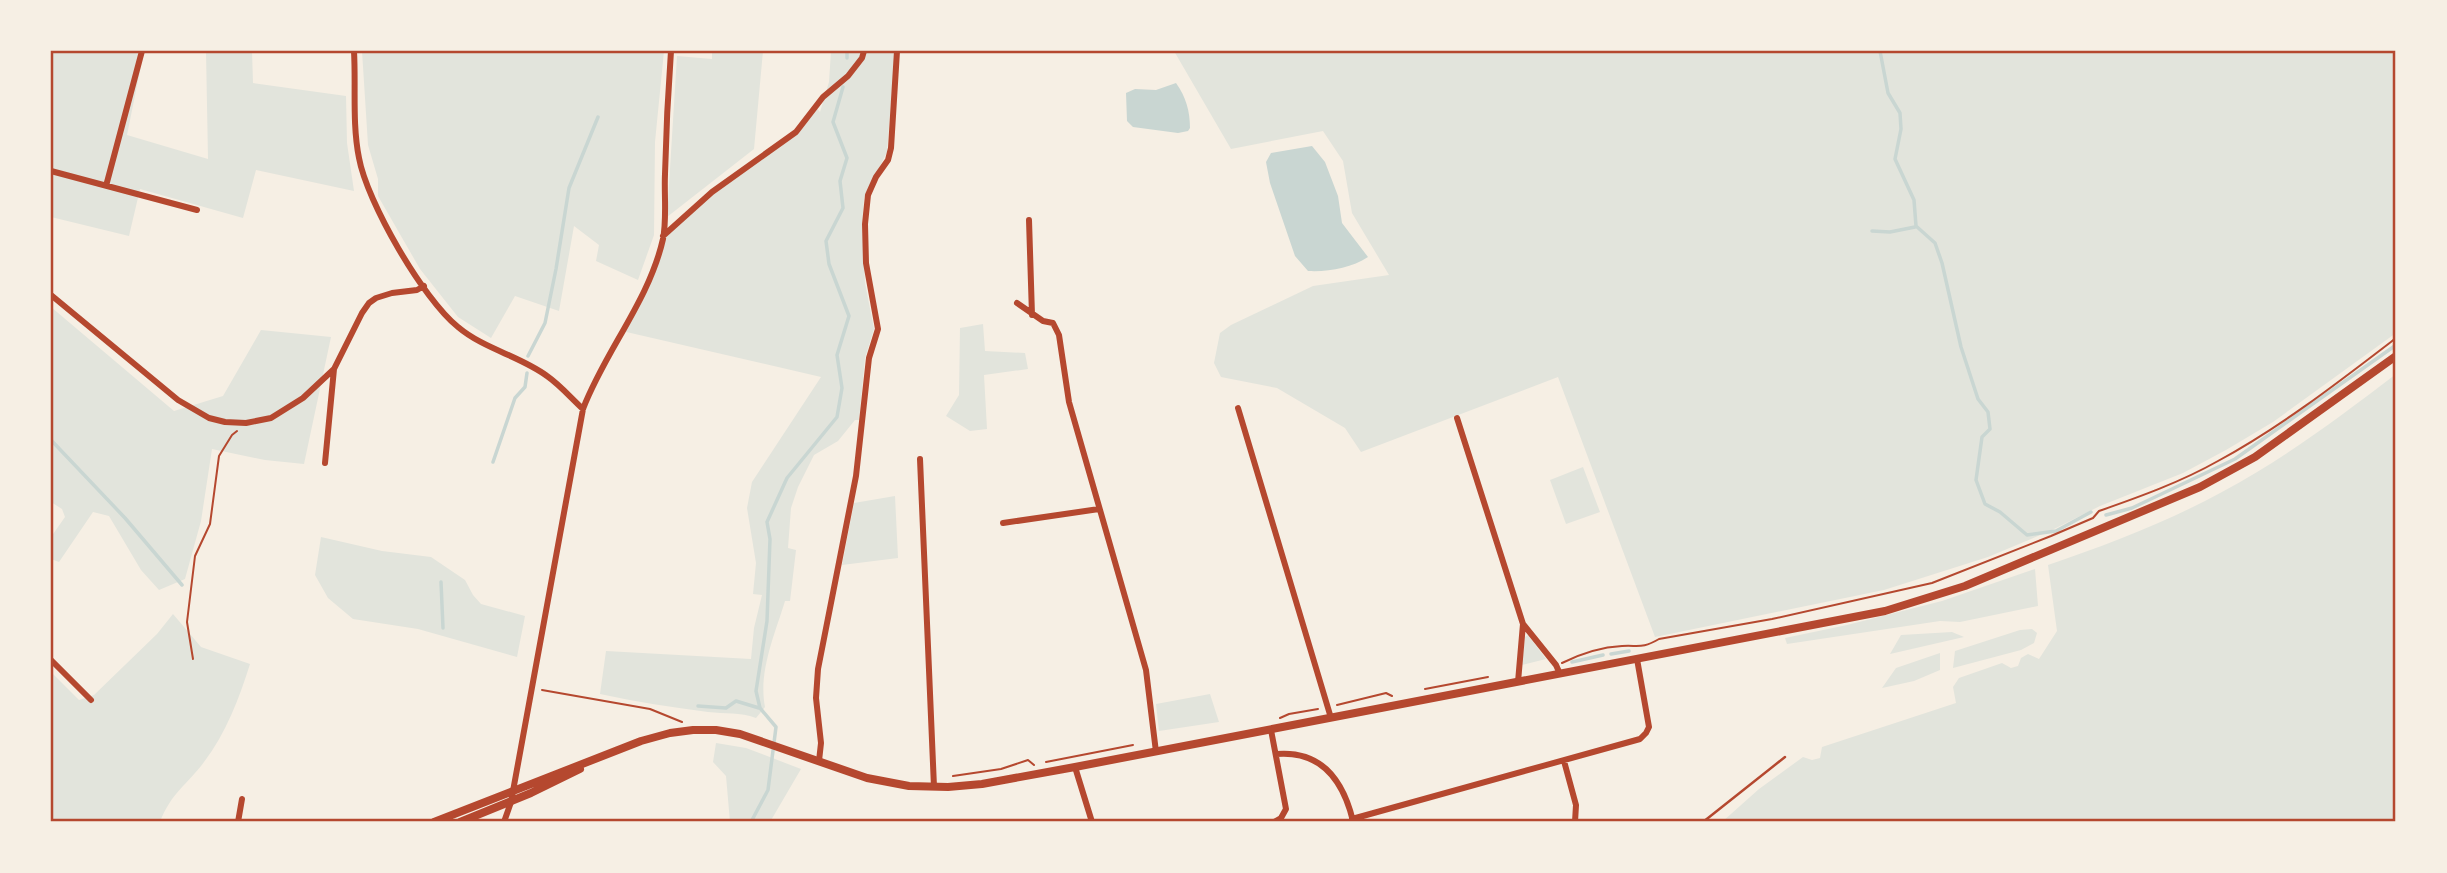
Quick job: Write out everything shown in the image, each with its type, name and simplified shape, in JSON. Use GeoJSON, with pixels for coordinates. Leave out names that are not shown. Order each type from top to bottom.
{"type":"FeatureCollection","features":[{"type":"Feature","properties":{"kind":"main road"},"geometry":{"type":"LineString","coordinates":[[434,822],[651,738],[678,732],[716,730],[754,738],[878,781],[934,787],[962,786],[1156,752],[1885,611],[1923,601],[1983,579],[2181,496],[2228,472],[2288,435],[2396,356]]}},
{"type":"Feature","properties":{"kind":"main road"},"geometry":{"type":"LineString","coordinates":[[460,822],[551,784],[601,758]]}},
{"type":"Feature","properties":{"kind":"street"},"geometry":{"type":"LineString","coordinates":[[106,186],[142,51]]}},
{"type":"Feature","properties":{"kind":"street"},"geometry":{"type":"LineString","coordinates":[[354,51],[356,143],[359,161],[375,207],[424,286],[457,327],[547,376],[583,409]]}},
{"type":"Feature","properties":{"kind":"street"},"geometry":{"type":"LineString","coordinates":[[504,822],[511,802],[583,409],[593,384],[643,291],[663,236],[671,51]]}},
{"type":"Feature","properties":{"kind":"street"},"geometry":{"type":"LineString","coordinates":[[663,236],[712,192],[796,132],[823,97],[848,76],[864,51]]}},
{"type":"Feature","properties":{"kind":"street"},"geometry":{"type":"LineString","coordinates":[[819,761],[821,743],[816,698],[818,669],[856,476],[869,358],[878,329],[866,262],[865,224],[868,195],[888,160],[891,148],[897,51]]}},
{"type":"Feature","properties":{"kind":"street"},"geometry":{"type":"LineString","coordinates":[[51,171],[197,210]]}},
{"type":"Feature","properties":{"kind":"street"},"geometry":{"type":"LineString","coordinates":[[1029,220],[1032,314]]}},
{"type":"Feature","properties":{"kind":"street"},"geometry":{"type":"LineString","coordinates":[[51,295],[178,400],[209,418],[246,424],[271,418],[303,398],[334,369],[369,303],[392,293],[417,290],[424,286]]}},
{"type":"Feature","properties":{"kind":"street"},"geometry":{"type":"LineString","coordinates":[[1017,303],[1043,321],[1054,323],[1059,335],[1069,402],[1146,670],[1156,752]]}},
{"type":"Feature","properties":{"kind":"street"},"geometry":{"type":"LineString","coordinates":[[325,463],[334,369]]}},
{"type":"Feature","properties":{"kind":"street"},"geometry":{"type":"LineString","coordinates":[[1238,408],[1331,718]]}},
{"type":"Feature","properties":{"kind":"street"},"geometry":{"type":"LineString","coordinates":[[1457,418],[1523,624],[1556,665],[1560,674]]}},
{"type":"Feature","properties":{"kind":"street"},"geometry":{"type":"LineString","coordinates":[[920,459],[934,787]]}},
{"type":"Feature","properties":{"kind":"street"},"geometry":{"type":"LineString","coordinates":[[1003,523],[1099,509]]}},
{"type":"Feature","properties":{"kind":"street"},"geometry":{"type":"LineString","coordinates":[[1518,682],[1523,624]]}},
{"type":"Feature","properties":{"kind":"street"},"geometry":{"type":"LineString","coordinates":[[1276,754],[1299,755],[1322,764],[1340,788],[1353,820],[1640,738],[1646,733],[1648,721],[1637,659]]}},
{"type":"Feature","properties":{"kind":"street"},"geometry":{"type":"LineString","coordinates":[[51,660],[91,700]]}},
{"type":"Feature","properties":{"kind":"street"},"geometry":{"type":"LineString","coordinates":[[1271,730],[1286,809],[1281,818],[1274,822]]}},
{"type":"Feature","properties":{"kind":"street"},"geometry":{"type":"LineString","coordinates":[[1564,761],[1576,805],[1575,822]]}},
{"type":"Feature","properties":{"kind":"street"},"geometry":{"type":"LineString","coordinates":[[1075,767],[1091,822]]}},
{"type":"Feature","properties":{"kind":"street"},"geometry":{"type":"LineString","coordinates":[[238,822],[242,799]]}},
{"type":"Feature","properties":{"kind":"lane"},"geometry":{"type":"LineString","coordinates":[[1703,822],[1785,757]]}},
{"type":"Feature","properties":{"kind":"path"},"geometry":{"type":"LineString","coordinates":[[1556,665],[1578,655],[1624,645],[1644,647],[1659,639],[1886,595],[1932,583],[2012,552],[2219,461],[2279,423],[2396,338]]}},
{"type":"Feature","properties":{"kind":"path"},"geometry":{"type":"LineString","coordinates":[[193,659],[187,622],[195,556],[210,524],[219,456],[232,435],[246,424]]}},
{"type":"Feature","properties":{"kind":"path"},"geometry":{"type":"LineString","coordinates":[[1415,691],[1490,677]]}},
{"type":"Feature","properties":{"kind":"path"},"geometry":{"type":"LineString","coordinates":[[530,688],[650,709],[683,722]]}},
{"type":"Feature","properties":{"kind":"path"},"geometry":{"type":"LineString","coordinates":[[1385,693],[1392,696]]}},
{"type":"Feature","properties":{"kind":"path"},"geometry":{"type":"LineString","coordinates":[[934,777],[1001,769],[1028,760]]}},
{"type":"Feature","properties":{"kind":"shaded area"},"geometry":{"type":"Polygon","coordinates":[[[51,51],[144,51],[127,135],[208,159],[206,51],[252,51],[253,83],[346,96],[347,143],[354,191],[256,170],[243,218],[140,189],[129,236],[51,217],[51,51]]]}},
{"type":"Feature","properties":{"kind":"shaded area"},"geometry":{"type":"Polygon","coordinates":[[[362,51],[664,51],[655,142],[654,235],[638,280],[596,261],[599,245],[574,226],[559,311],[515,296],[491,338],[458,317],[420,269],[378,196],[378,179],[368,145],[362,51]]]}},
{"type":"Feature","properties":{"kind":"shaded area"},"geometry":{"type":"Polygon","coordinates":[[[712,51],[763,51],[754,149],[667,217],[677,56],[712,59],[712,51]]]}},
{"type":"Feature","properties":{"kind":"shaded area"},"geometry":{"type":"Polygon","coordinates":[[[831,51],[895,51],[887,152],[864,198],[862,223],[865,283],[874,329],[865,358],[859,420],[855,420],[838,441],[814,455],[791,508],[788,548],[796,550],[790,601],[785,601],[769,653],[764,680],[765,707],[756,718],[600,694],[606,651],[751,659],[754,628],[762,595],[753,594],[756,563],[747,508],[752,482],[821,377],[622,331],[639,300],[663,236],[687,214],[783,141],[816,107],[820,112],[829,82],[831,51]]]}},
{"type":"Feature","properties":{"kind":"shaded area"},"geometry":{"type":"Polygon","coordinates":[[[1174,51],[2396,51],[2396,333],[2273,422],[2226,450],[2183,473],[2100,506],[1988,557],[1884,590],[1655,637],[1558,377],[1361,452],[1345,428],[1277,388],[1221,377],[1214,363],[1220,333],[1231,325],[1313,286],[1389,275],[1352,213],[1343,161],[1323,131],[1231,149],[1174,51]]]}},
{"type":"Feature","properties":{"kind":"shaded area"},"geometry":{"type":"Polygon","coordinates":[[[1176,83],[1188,110],[1188,131],[1178,133],[1133,127],[1127,121],[1126,93],[1135,89],[1156,90],[1176,83]]]}},
{"type":"Feature","properties":{"kind":"shaded area"},"geometry":{"type":"Polygon","coordinates":[[[1312,146],[1325,162],[1338,196],[1342,223],[1368,257],[1354,264],[1324,271],[1308,271],[1295,256],[1270,183],[1266,162],[1271,153],[1312,146]]]}},
{"type":"Feature","properties":{"kind":"shaded area"},"geometry":{"type":"Polygon","coordinates":[[[51,307],[174,411],[223,396],[261,330],[331,337],[304,464],[265,460],[212,449],[201,521],[185,579],[159,590],[141,570],[109,516],[93,512],[59,562],[51,559],[51,537],[65,517],[62,509],[51,502],[51,307]]]}},
{"type":"Feature","properties":{"kind":"shaded area"},"geometry":{"type":"Polygon","coordinates":[[[983,324],[985,351],[1025,353],[1028,369],[984,375],[987,429],[970,431],[946,416],[959,395],[960,328],[983,324]]]}},
{"type":"Feature","properties":{"kind":"shaded area"},"geometry":{"type":"Polygon","coordinates":[[[2396,374],[2396,822],[1722,822],[1759,789],[1803,757],[1812,760],[1820,758],[1822,747],[1956,703],[1953,687],[1959,678],[2002,663],[2011,668],[2018,666],[2021,658],[2028,654],[2039,659],[2057,631],[2048,565],[2136,532],[2222,492],[2290,451],[2396,374]]]}},
{"type":"Feature","properties":{"kind":"shaded area"},"geometry":{"type":"Polygon","coordinates":[[[1583,467],[1600,512],[1566,524],[1550,480],[1583,467]]]}},
{"type":"Feature","properties":{"kind":"shaded area"},"geometry":{"type":"Polygon","coordinates":[[[895,496],[898,558],[842,565],[854,503],[895,496]]]}},
{"type":"Feature","properties":{"kind":"shaded area"},"geometry":{"type":"Polygon","coordinates":[[[321,537],[382,551],[431,557],[465,580],[481,604],[525,616],[517,657],[418,629],[353,619],[328,598],[315,575],[321,537]]]}},
{"type":"Feature","properties":{"kind":"shaded area"},"geometry":{"type":"Polygon","coordinates":[[[2035,569],[2038,606],[1960,622],[1940,621],[1787,644],[1785,638],[1942,601],[2035,569]]]}},
{"type":"Feature","properties":{"kind":"shaded area"},"geometry":{"type":"Polygon","coordinates":[[[173,614],[201,647],[250,664],[219,739],[204,762],[174,796],[160,822],[51,822],[51,672],[79,700],[94,695],[157,634],[173,614]]]}},
{"type":"Feature","properties":{"kind":"shaded area"},"geometry":{"type":"Polygon","coordinates":[[[2032,629],[2037,633],[2034,643],[2021,650],[1953,668],[1955,651],[2020,630],[2032,629]]]}},
{"type":"Feature","properties":{"kind":"shaded area"},"geometry":{"type":"Polygon","coordinates":[[[1952,632],[1964,637],[1890,654],[1901,635],[1952,632]]]}},
{"type":"Feature","properties":{"kind":"shaded area"},"geometry":{"type":"Polygon","coordinates":[[[1528,635],[1546,659],[1522,665],[1525,637],[1528,635]]]}},
{"type":"Feature","properties":{"kind":"shaded area"},"geometry":{"type":"Polygon","coordinates":[[[1940,653],[1940,670],[1914,681],[1882,688],[1896,668],[1940,653]]]}},
{"type":"Feature","properties":{"kind":"shaded area"},"geometry":{"type":"Polygon","coordinates":[[[1210,694],[1219,722],[1159,731],[1156,704],[1210,694]]]}},
{"type":"Feature","properties":{"kind":"shaded area"},"geometry":{"type":"Polygon","coordinates":[[[716,743],[746,748],[801,769],[770,822],[730,822],[726,776],[713,762],[716,743]]]}},
{"type":"Feature","properties":{"kind":"waterway"},"geometry":{"type":"LineString","coordinates":[[847,51],[847,58]]}},
{"type":"Feature","properties":{"kind":"waterway"},"geometry":{"type":"LineString","coordinates":[[1880,51],[1888,93],[1900,113],[1901,129],[1895,159],[1914,200],[1916,226],[1935,243],[1961,347],[1978,399],[1988,412],[1990,429],[1982,437],[1976,480],[1985,504],[2000,512],[2027,535],[2056,531],[2091,512]]}},
{"type":"Feature","properties":{"kind":"waterway"},"geometry":{"type":"LineString","coordinates":[[751,822],[768,790],[776,727],[760,708],[756,691],[767,621],[770,539],[767,522],[787,478],[837,417],[842,388],[837,355],[849,316],[829,264],[826,241],[843,208],[840,181],[847,158],[833,122],[843,87]]}},
{"type":"Feature","properties":{"kind":"waterway"},"geometry":{"type":"LineString","coordinates":[[528,356],[545,323],[569,188],[598,117]]}},
{"type":"Feature","properties":{"kind":"waterway"},"geometry":{"type":"LineString","coordinates":[[1872,231],[1890,232],[1915,227]]}},
{"type":"Feature","properties":{"kind":"waterway"},"geometry":{"type":"LineString","coordinates":[[2106,515],[2132,508],[2235,459],[2396,345]]}},
{"type":"Feature","properties":{"kind":"waterway"},"geometry":{"type":"LineString","coordinates":[[493,462],[515,398],[525,387],[527,373]]}},
{"type":"Feature","properties":{"kind":"waterway"},"geometry":{"type":"LineString","coordinates":[[51,440],[125,518],[182,585]]}},
{"type":"Feature","properties":{"kind":"waterway"},"geometry":{"type":"LineString","coordinates":[[441,582],[443,628]]}},
{"type":"Feature","properties":{"kind":"waterway"},"geometry":{"type":"LineString","coordinates":[[1611,654],[1629,651]]}},
{"type":"Feature","properties":{"kind":"waterway"},"geometry":{"type":"LineString","coordinates":[[1572,662],[1603,655]]}},
{"type":"Feature","properties":{"kind":"waterway"},"geometry":{"type":"LineString","coordinates":[[698,706],[726,708],[736,701],[759,708]]}}]}
